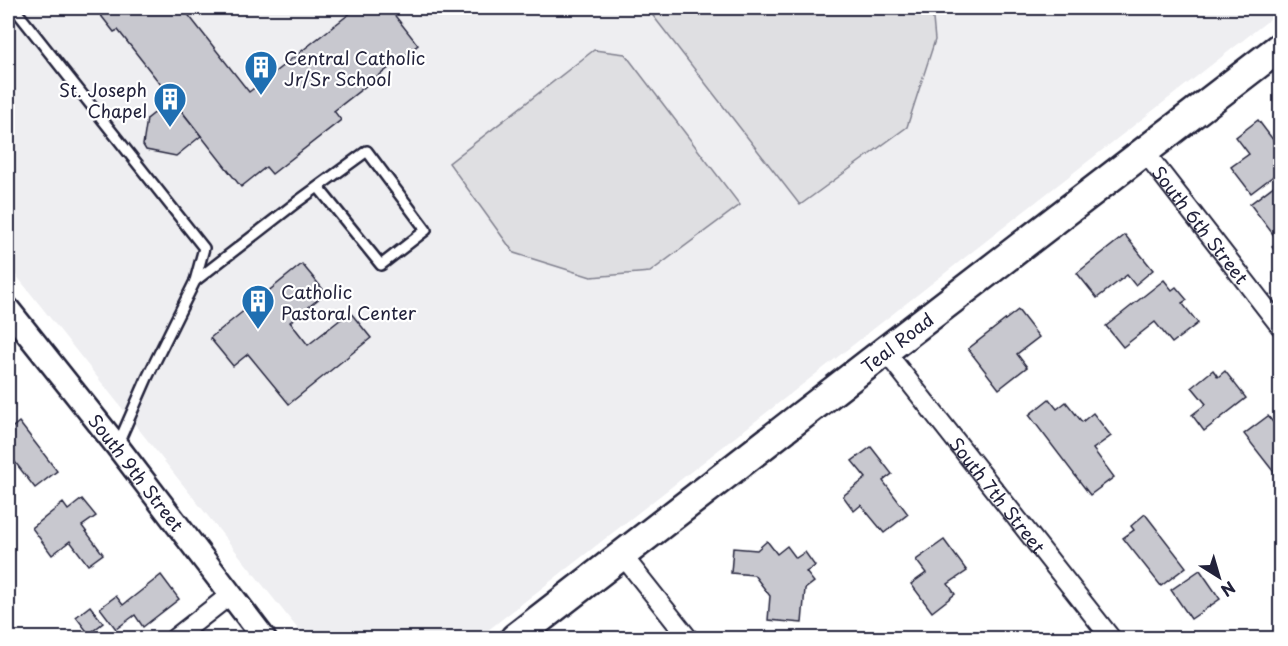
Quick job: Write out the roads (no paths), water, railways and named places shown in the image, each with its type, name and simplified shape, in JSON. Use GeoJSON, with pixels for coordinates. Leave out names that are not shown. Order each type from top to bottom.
{"type":"FeatureCollection","features":[{"type":"Feature","properties":{"kind":"main road","name":"Teal Road"},"geometry":{"type":"LineString","coordinates":[[515,639],[1281,47]]}},
{"type":"Feature","properties":{"kind":"street","name":"South 6th Street"},"geometry":{"type":"LineString","coordinates":[[1144,151],[1281,326]]}},
{"type":"Feature","properties":{"kind":"street","name":"South 9th Street"},"geometry":{"type":"LineString","coordinates":[[8,309],[117,446],[264,639]]}},
{"type":"Feature","properties":{"kind":"street","name":"South 7th Street"},"geometry":{"type":"LineString","coordinates":[[885,351],[1111,639]]}},
{"type":"Feature","properties":{"kind":"street"},"geometry":{"type":"LineString","coordinates":[[623,556],[688,639]]}},
{"type":"Feature","properties":{"kind":"street"},"geometry":{"type":"LineString","coordinates":[[175,639],[230,594]]}},
{"type":"Feature","properties":{"kind":"lane"},"geometry":{"type":"LineString","coordinates":[[14,8],[204,248],[195,281],[147,378],[117,446]]}},
{"type":"Feature","properties":{"kind":"lane"},"geometry":{"type":"LineString","coordinates":[[195,281],[318,187],[367,151],[426,230],[381,265],[318,187]]}},
{"type":"Feature","properties":{"kind":"place","name":"Central Catholic Jr/Sr School"},"geometry":{"type":"Point","coordinates":[261,96]}},
{"type":"Feature","properties":{"kind":"place","name":"St. Joseph Chapel"},"geometry":{"type":"Point","coordinates":[170,128]}},
{"type":"Feature","properties":{"kind":"place","name":"Catholic Pastoral Center"},"geometry":{"type":"Point","coordinates":[258,330]}}]}
